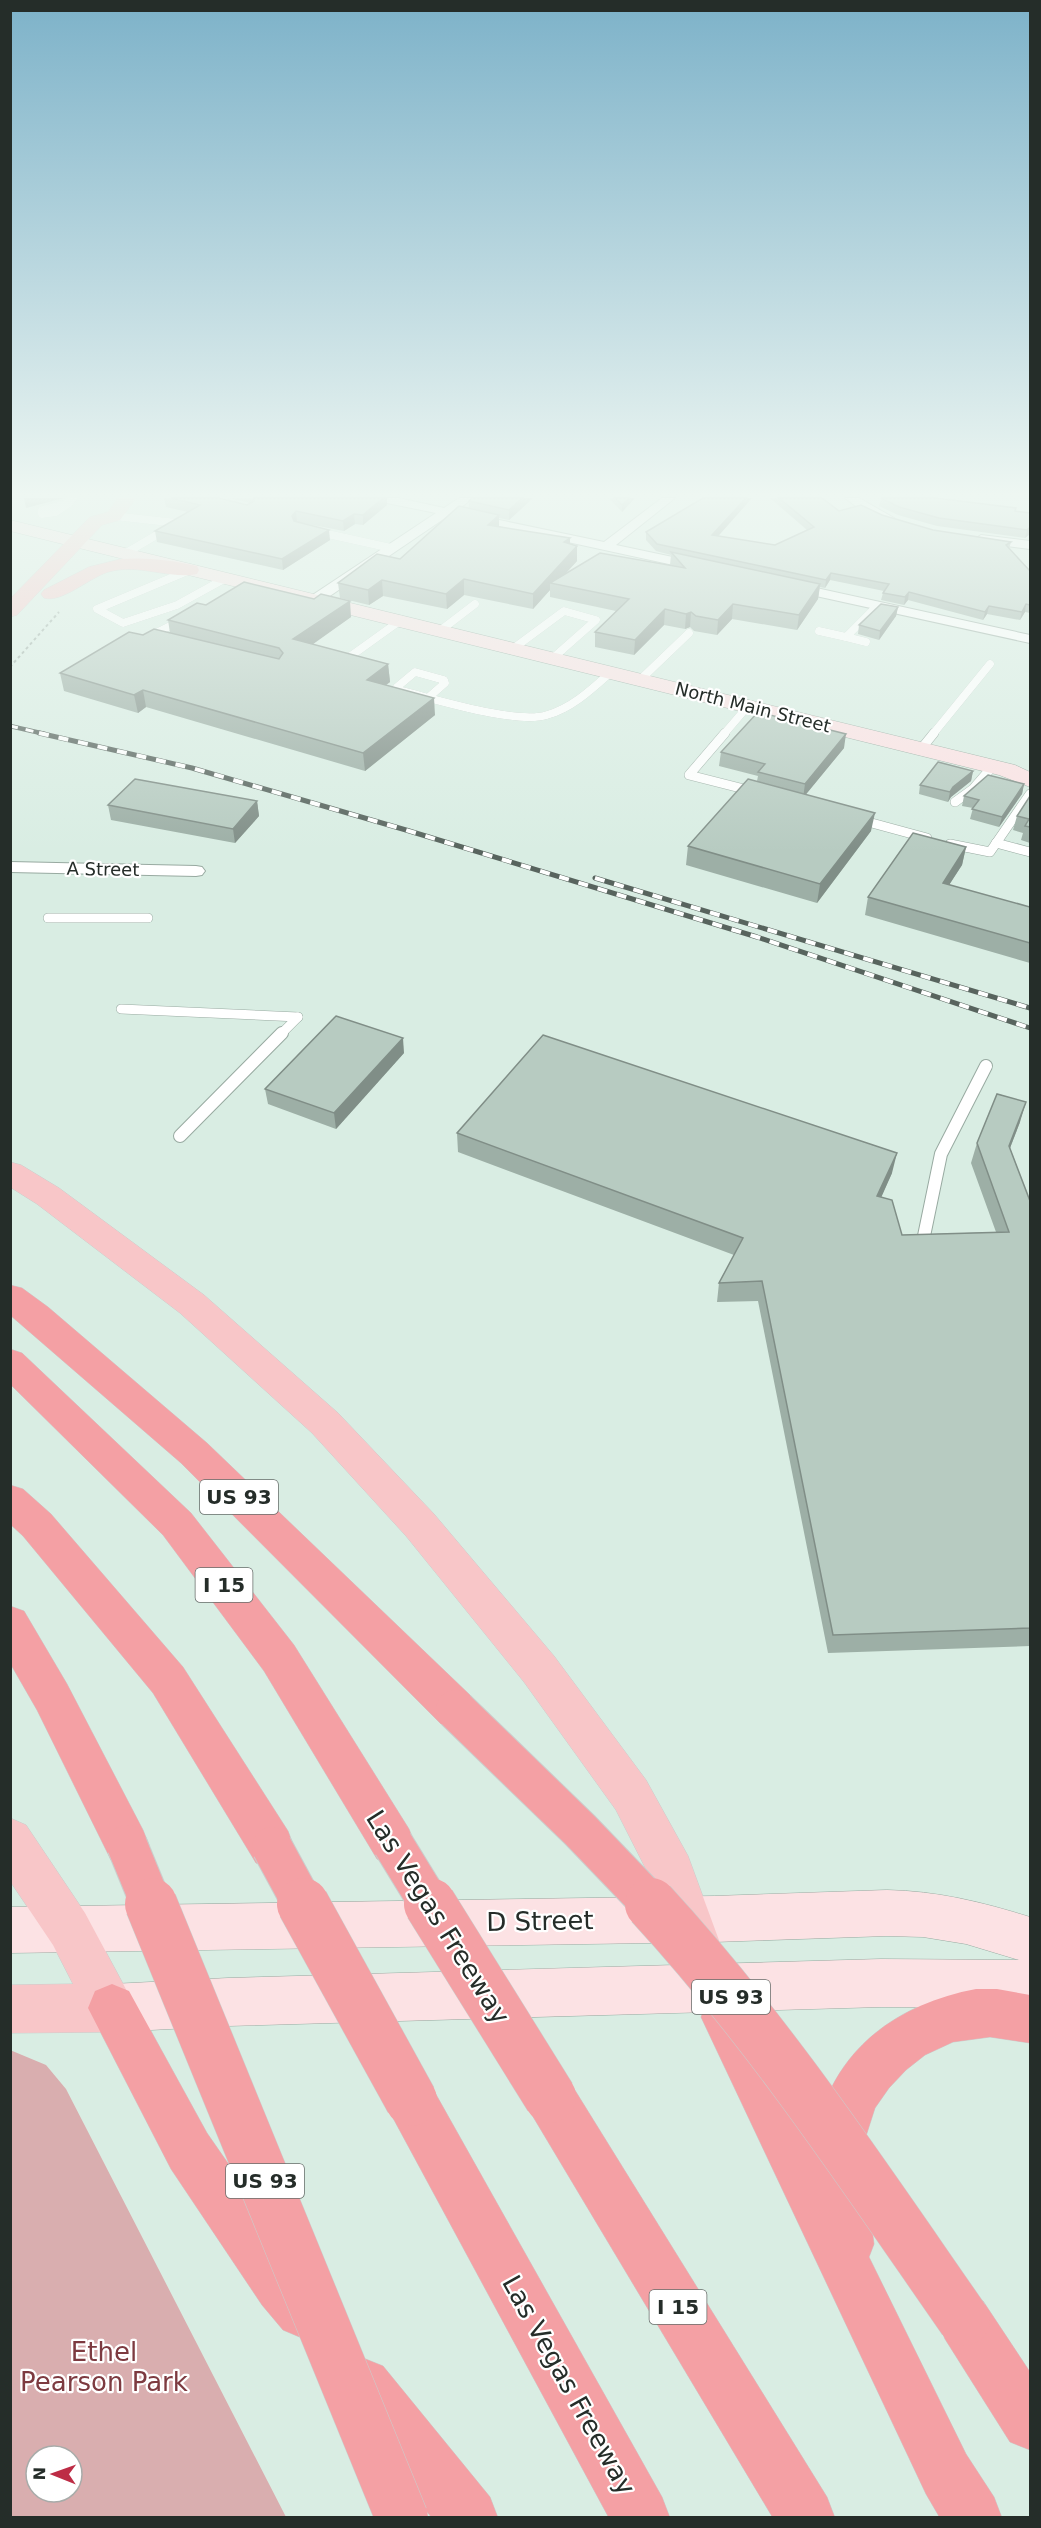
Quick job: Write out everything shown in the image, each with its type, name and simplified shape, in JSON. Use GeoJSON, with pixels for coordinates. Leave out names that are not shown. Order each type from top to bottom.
{"type":"FeatureCollection","features":[{"type":"Feature","properties":{"kind":"highway","name":"US 93"},"geometry":{"type":"LineString","coordinates":[[10,1297],[36,1316],[194,1453],[596,1846],[697,1956],[765,2039],[964,2320],[1030,2422]]}},
{"type":"Feature","properties":{"kind":"highway","name":"Las Vegas Freeway"},"geometry":{"type":"LineString","coordinates":[[10,1362],[177,1524],[279,1658],[806,2517]]}},
{"type":"Feature","properties":{"kind":"highway","name":"Las Vegas Freeway"},"geometry":{"type":"LineString","coordinates":[[10,1500],[37,1525],[168,1680],[272,1847],[641,2517]]}},
{"type":"Feature","properties":{"kind":"highway","name":"US 93"},"geometry":{"type":"LineString","coordinates":[[10,1624],[63,1718],[127,1845],[402,2517]]}},
{"type":"Feature","properties":{"kind":"highway"},"geometry":{"type":"LineString","coordinates":[[711,1988],[791,2149],[946,2474],[974,2517]]}},
{"type":"Feature","properties":{"kind":"highway"},"geometry":{"type":"LineString","coordinates":[[112,2008],[189,2151],[281,2286],[468,2517]]}},
{"type":"Feature","properties":{"kind":"highway"},"geometry":{"type":"LineString","coordinates":[[875,2328],[847,2243],[837,2181],[841,2134],[855,2091],[884,2056],[920,2030],[938,2022],[978,2012],[1030,2018]]}},
{"type":"Feature","properties":{"kind":"main road","name":"North Main Street"},"geometry":{"type":"LineString","coordinates":[[385,616],[1000,768],[1030,771]]}},
{"type":"Feature","properties":{"kind":"main road","name":"North Main Street"},"geometry":{"type":"LineString","coordinates":[[1000,768],[1030,780]]}},
{"type":"Feature","properties":{"kind":"main road"},"geometry":{"type":"LineString","coordinates":[[10,1172],[48,1196],[192,1304],[325,1423],[420,1525],[539,1669],[631,1795],[672,1872],[711,1988]]}},
{"type":"Feature","properties":{"kind":"main road"},"geometry":{"type":"LineString","coordinates":[[10,1840],[69,1929],[112,2008]]}},
{"type":"Feature","properties":{"kind":"main road","name":"D Street"},"geometry":{"type":"LineString","coordinates":[[10,1930],[923,1914],[966,1921],[1030,1940]]}},
{"type":"Feature","properties":{"kind":"main road"},"geometry":{"type":"LineString","coordinates":[[907,1983],[967,1994],[1030,2018]]}},
{"type":"Feature","properties":{"kind":"main road"},"geometry":{"type":"LineString","coordinates":[[10,2009],[112,2008],[228,2001],[907,1983],[1030,1984]]}},
{"type":"Feature","properties":{"kind":"street"},"geometry":{"type":"LineString","coordinates":[[923,616],[1030,639]]}},
{"type":"Feature","properties":{"kind":"street","name":"A Street"},"geometry":{"type":"LineString","coordinates":[[10,867],[196,871]]}},
{"type":"Feature","properties":{"kind":"lane"},"geometry":{"type":"LineString","coordinates":[[110,616],[123,623],[149,616]]}},
{"type":"Feature","properties":{"kind":"lane"},"geometry":{"type":"LineString","coordinates":[[441,630],[459,616]]}},
{"type":"Feature","properties":{"kind":"lane"},"geometry":{"type":"LineString","coordinates":[[514,648],[556,616]]}},
{"type":"Feature","properties":{"kind":"lane"},"geometry":{"type":"LineString","coordinates":[[553,658],[596,620],[583,616]]}},
{"type":"Feature","properties":{"kind":"lane"},"geometry":{"type":"LineString","coordinates":[[846,637],[867,616]]}},
{"type":"Feature","properties":{"kind":"lane"},"geometry":{"type":"LineString","coordinates":[[147,637],[188,617]]}},
{"type":"Feature","properties":{"kind":"lane"},"geometry":{"type":"LineString","coordinates":[[348,658],[401,620]]}},
{"type":"Feature","properties":{"kind":"lane"},"geometry":{"type":"LineString","coordinates":[[819,631],[866,642]]}},
{"type":"Feature","properties":{"kind":"lane"},"geometry":{"type":"LineString","coordinates":[[641,680],[689,633]]}},
{"type":"Feature","properties":{"kind":"lane"},"geometry":{"type":"LineString","coordinates":[[138,637],[158,640]]}},
{"type":"Feature","properties":{"kind":"lane"},"geometry":{"type":"LineString","coordinates":[[921,749],[990,664]]}},
{"type":"Feature","properties":{"kind":"lane"},"geometry":{"type":"LineString","coordinates":[[429,697],[445,682],[444,680],[415,672],[397,687],[398,690],[514,717],[534,718],[553,713],[592,689],[611,672]]}},
{"type":"Feature","properties":{"kind":"lane"},"geometry":{"type":"LineString","coordinates":[[748,706],[689,775],[769,796]]}},
{"type":"Feature","properties":{"kind":"lane"},"geometry":{"type":"LineString","coordinates":[[955,802],[1000,768]]}},
{"type":"Feature","properties":{"kind":"lane"},"geometry":{"type":"LineString","coordinates":[[848,817],[987,854],[1030,794]]}},
{"type":"Feature","properties":{"kind":"lane"},"geometry":{"type":"LineString","coordinates":[[996,843],[1030,852]]}},
{"type":"Feature","properties":{"kind":"lane"},"geometry":{"type":"LineString","coordinates":[[48,918],[148,918]]}},
{"type":"Feature","properties":{"kind":"lane"},"geometry":{"type":"LineString","coordinates":[[121,1009],[298,1017],[180,1137]]}},
{"type":"Feature","properties":{"kind":"lane"},"geometry":{"type":"LineString","coordinates":[[924,1236],[941,1154],[986,1066]]}},
{"type":"Feature","properties":{"kind":"green space","name":"Ethel Pearson Park"},"geometry":{"type":"Polygon","coordinates":[[[10,2050],[46,2065],[66,2089],[286,2517],[11,2517],[10,2050]]]}},
{"type":"Feature","properties":{"kind":"building"},"geometry":{"type":"Polygon","coordinates":[[[175,616],[328,616],[293,639],[388,664],[367,680],[434,698],[363,753],[143,690],[134,695],[60,673],[129,632],[143,635],[154,629],[279,659],[283,653],[279,648],[168,620],[175,616]]]}},
{"type":"Feature","properties":{"kind":"building"},"geometry":{"type":"Polygon","coordinates":[[[612,616],[658,616],[635,640],[595,632],[612,616]]]}},
{"type":"Feature","properties":{"kind":"building"},"geometry":{"type":"Polygon","coordinates":[[[696,616],[722,616],[718,620],[696,616]]]}},
{"type":"Feature","properties":{"kind":"building"},"geometry":{"type":"Polygon","coordinates":[[[868,616],[891,616],[880,631],[859,625],[868,616]]]}},
{"type":"Feature","properties":{"kind":"building"},"geometry":{"type":"Polygon","coordinates":[[[758,712],[846,734],[805,784],[758,772],[765,764],[721,752],[758,712]]]}},
{"type":"Feature","properties":{"kind":"building"},"geometry":{"type":"Polygon","coordinates":[[[938,762],[973,771],[950,792],[920,785],[938,762]]]}},
{"type":"Feature","properties":{"kind":"building"},"geometry":{"type":"Polygon","coordinates":[[[988,775],[1024,784],[1002,817],[972,809],[979,800],[964,796],[988,775]]]}},
{"type":"Feature","properties":{"kind":"building"},"geometry":{"type":"Polygon","coordinates":[[[135,779],[257,801],[233,829],[108,805],[135,779]]]}},
{"type":"Feature","properties":{"kind":"building"},"geometry":{"type":"Polygon","coordinates":[[[748,779],[875,813],[820,884],[688,846],[748,779]]]}},
{"type":"Feature","properties":{"kind":"building"},"geometry":{"type":"Polygon","coordinates":[[[1030,796],[1030,827],[1025,826],[1029,819],[1017,816],[1030,796]]]}},
{"type":"Feature","properties":{"kind":"building"},"geometry":{"type":"Polygon","coordinates":[[[913,833],[966,847],[943,883],[1030,907],[1030,943],[868,897],[913,833]]]}},
{"type":"Feature","properties":{"kind":"building"},"geometry":{"type":"Polygon","coordinates":[[[336,1016],[403,1038],[334,1113],[265,1089],[336,1016]]]}},
{"type":"Feature","properties":{"kind":"building"},"geometry":{"type":"Polygon","coordinates":[[[543,1035],[897,1153],[877,1196],[892,1200],[902,1235],[1009,1232],[977,1143],[997,1094],[1026,1102],[1009,1146],[1030,1201],[1030,1628],[833,1635],[762,1281],[719,1283],[743,1238],[457,1133],[543,1035]]]}},
{"type":"Feature","properties":{"kind":"railway"},"geometry":{"type":"LineString","coordinates":[[10,726],[45,734]]}},
{"type":"Feature","properties":{"kind":"railway"},"geometry":{"type":"LineString","coordinates":[[39,733],[192,768],[406,830],[757,937],[1030,1028]]}},
{"type":"Feature","properties":{"kind":"railway"},"geometry":{"type":"LineString","coordinates":[[595,878],[1030,1008]]}}]}
